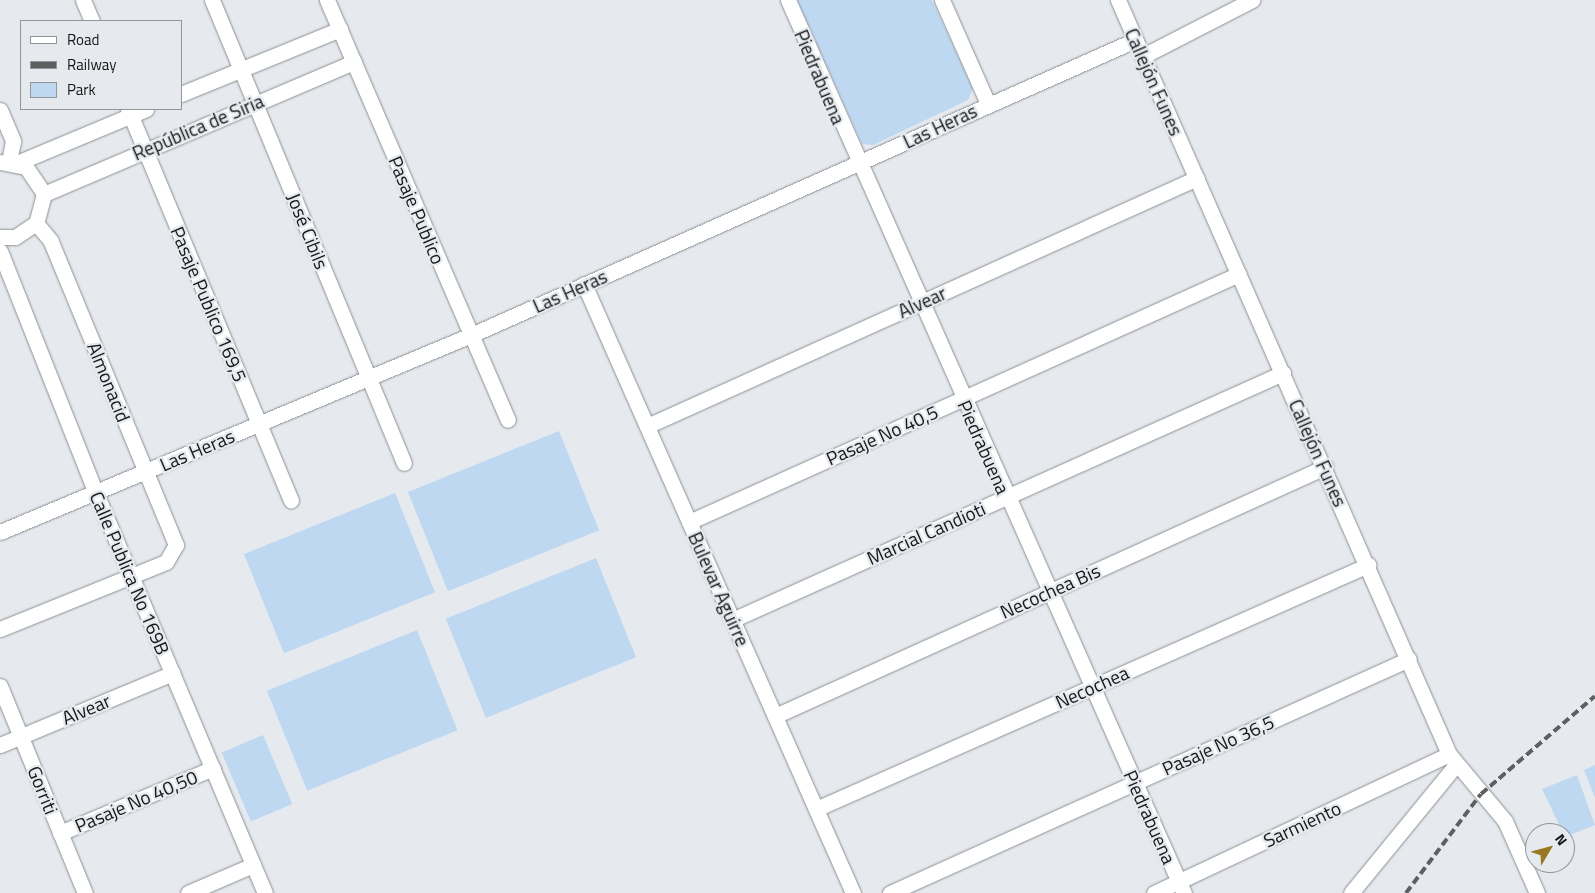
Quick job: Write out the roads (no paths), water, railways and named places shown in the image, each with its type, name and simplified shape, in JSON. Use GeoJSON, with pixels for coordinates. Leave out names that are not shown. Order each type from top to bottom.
{"type":"FeatureCollection","features":[{"type":"Feature","properties":{"kind":"street"},"geometry":{"type":"LineString","coordinates":[[83,0],[92,20]]}},
{"type":"Feature","properties":{"kind":"street","name":"José Cibils"},"geometry":{"type":"LineString","coordinates":[[212,0],[404,463]]}},
{"type":"Feature","properties":{"kind":"street","name":"Pasaje Publico"},"geometry":{"type":"LineString","coordinates":[[327,0],[508,420]]}},
{"type":"Feature","properties":{"kind":"street","name":"Piedrabuena"},"geometry":{"type":"LineString","coordinates":[[788,0],[857,164],[1181,887]]}},
{"type":"Feature","properties":{"kind":"street"},"geometry":{"type":"LineString","coordinates":[[942,0],[988,104]]}},
{"type":"Feature","properties":{"kind":"street","name":"Callejón Funes"},"geometry":{"type":"LineString","coordinates":[[1118,0],[1368,564],[1452,760],[1505,821],[1537,893]]}},
{"type":"Feature","properties":{"kind":"street"},"geometry":{"type":"LineString","coordinates":[[1143,56],[1252,0]]}},
{"type":"Feature","properties":{"kind":"street","name":"República de Siria"},"geometry":{"type":"LineString","coordinates":[[182,94],[340,29]]}},
{"type":"Feature","properties":{"kind":"street","name":"Las Heras"},"geometry":{"type":"LineString","coordinates":[[0,532],[472,335],[1135,40]]}},
{"type":"Feature","properties":{"kind":"street","name":"República de Siria"},"geometry":{"type":"LineString","coordinates":[[44,194],[144,149],[354,62]]}},
{"type":"Feature","properties":{"kind":"street"},"geometry":{"type":"LineString","coordinates":[[0,110],[13,141],[9,162],[34,174],[44,194],[36,223],[0,244]]}},
{"type":"Feature","properties":{"kind":"street","name":"República de Siria"},"geometry":{"type":"LineString","coordinates":[[9,162],[130,112]]}},
{"type":"Feature","properties":{"kind":"street","name":"Pasaje Publico 169,5"},"geometry":{"type":"LineString","coordinates":[[130,112],[291,500]]}},
{"type":"Feature","properties":{"kind":"street","name":"Alvear"},"geometry":{"type":"LineString","coordinates":[[647,426],[1197,178]]}},
{"type":"Feature","properties":{"kind":"street","name":"Almonacid"},"geometry":{"type":"LineString","coordinates":[[36,223],[51,241],[176,545],[166,562],[131,576]]}},
{"type":"Feature","properties":{"kind":"street","name":"Calle Publica No 169B"},"geometry":{"type":"LineString","coordinates":[[0,244],[96,493],[265,893]]}},
{"type":"Feature","properties":{"kind":"street","name":"Pasaje No 40,5"},"geometry":{"type":"LineString","coordinates":[[689,522],[1239,274]]}},
{"type":"Feature","properties":{"kind":"street","name":"Bulevar Aguirre"},"geometry":{"type":"LineString","coordinates":[[584,284],[853,893]]}},
{"type":"Feature","properties":{"kind":"street","name":"Marcial Candioti"},"geometry":{"type":"LineString","coordinates":[[732,620],[1283,372]]}},
{"type":"Feature","properties":{"kind":"street","name":"Necochea Bis"},"geometry":{"type":"LineString","coordinates":[[775,716],[1325,467]]}},
{"type":"Feature","properties":{"kind":"street","name":"Necochea"},"geometry":{"type":"LineString","coordinates":[[816,809],[1368,564]]}},
{"type":"Feature","properties":{"kind":"street"},"geometry":{"type":"LineString","coordinates":[[0,629],[131,576]]}},
{"type":"Feature","properties":{"kind":"street","name":"Pasaje No 36,5"},"geometry":{"type":"LineString","coordinates":[[890,893],[1409,659]]}},
{"type":"Feature","properties":{"kind":"street","name":"Alvear"},"geometry":{"type":"LineString","coordinates":[[0,745],[173,673]]}},
{"type":"Feature","properties":{"kind":"street","name":"Gorriti"},"geometry":{"type":"LineString","coordinates":[[0,686],[86,893]]}},
{"type":"Feature","properties":{"kind":"street"},"geometry":{"type":"LineString","coordinates":[[1351,893],[1452,760]]}},
{"type":"Feature","properties":{"kind":"street","name":"Sarmiento"},"geometry":{"type":"LineString","coordinates":[[1154,893],[1181,887],[1452,760]]}},
{"type":"Feature","properties":{"kind":"street","name":"Pasaje No 40,50"},"geometry":{"type":"LineString","coordinates":[[60,833],[213,768]]}},
{"type":"Feature","properties":{"kind":"street"},"geometry":{"type":"LineString","coordinates":[[188,893],[253,865]]}},
{"type":"Feature","properties":{"kind":"railway"},"geometry":{"type":"LineString","coordinates":[[1406,893],[1481,794],[1595,696]]}}]}
